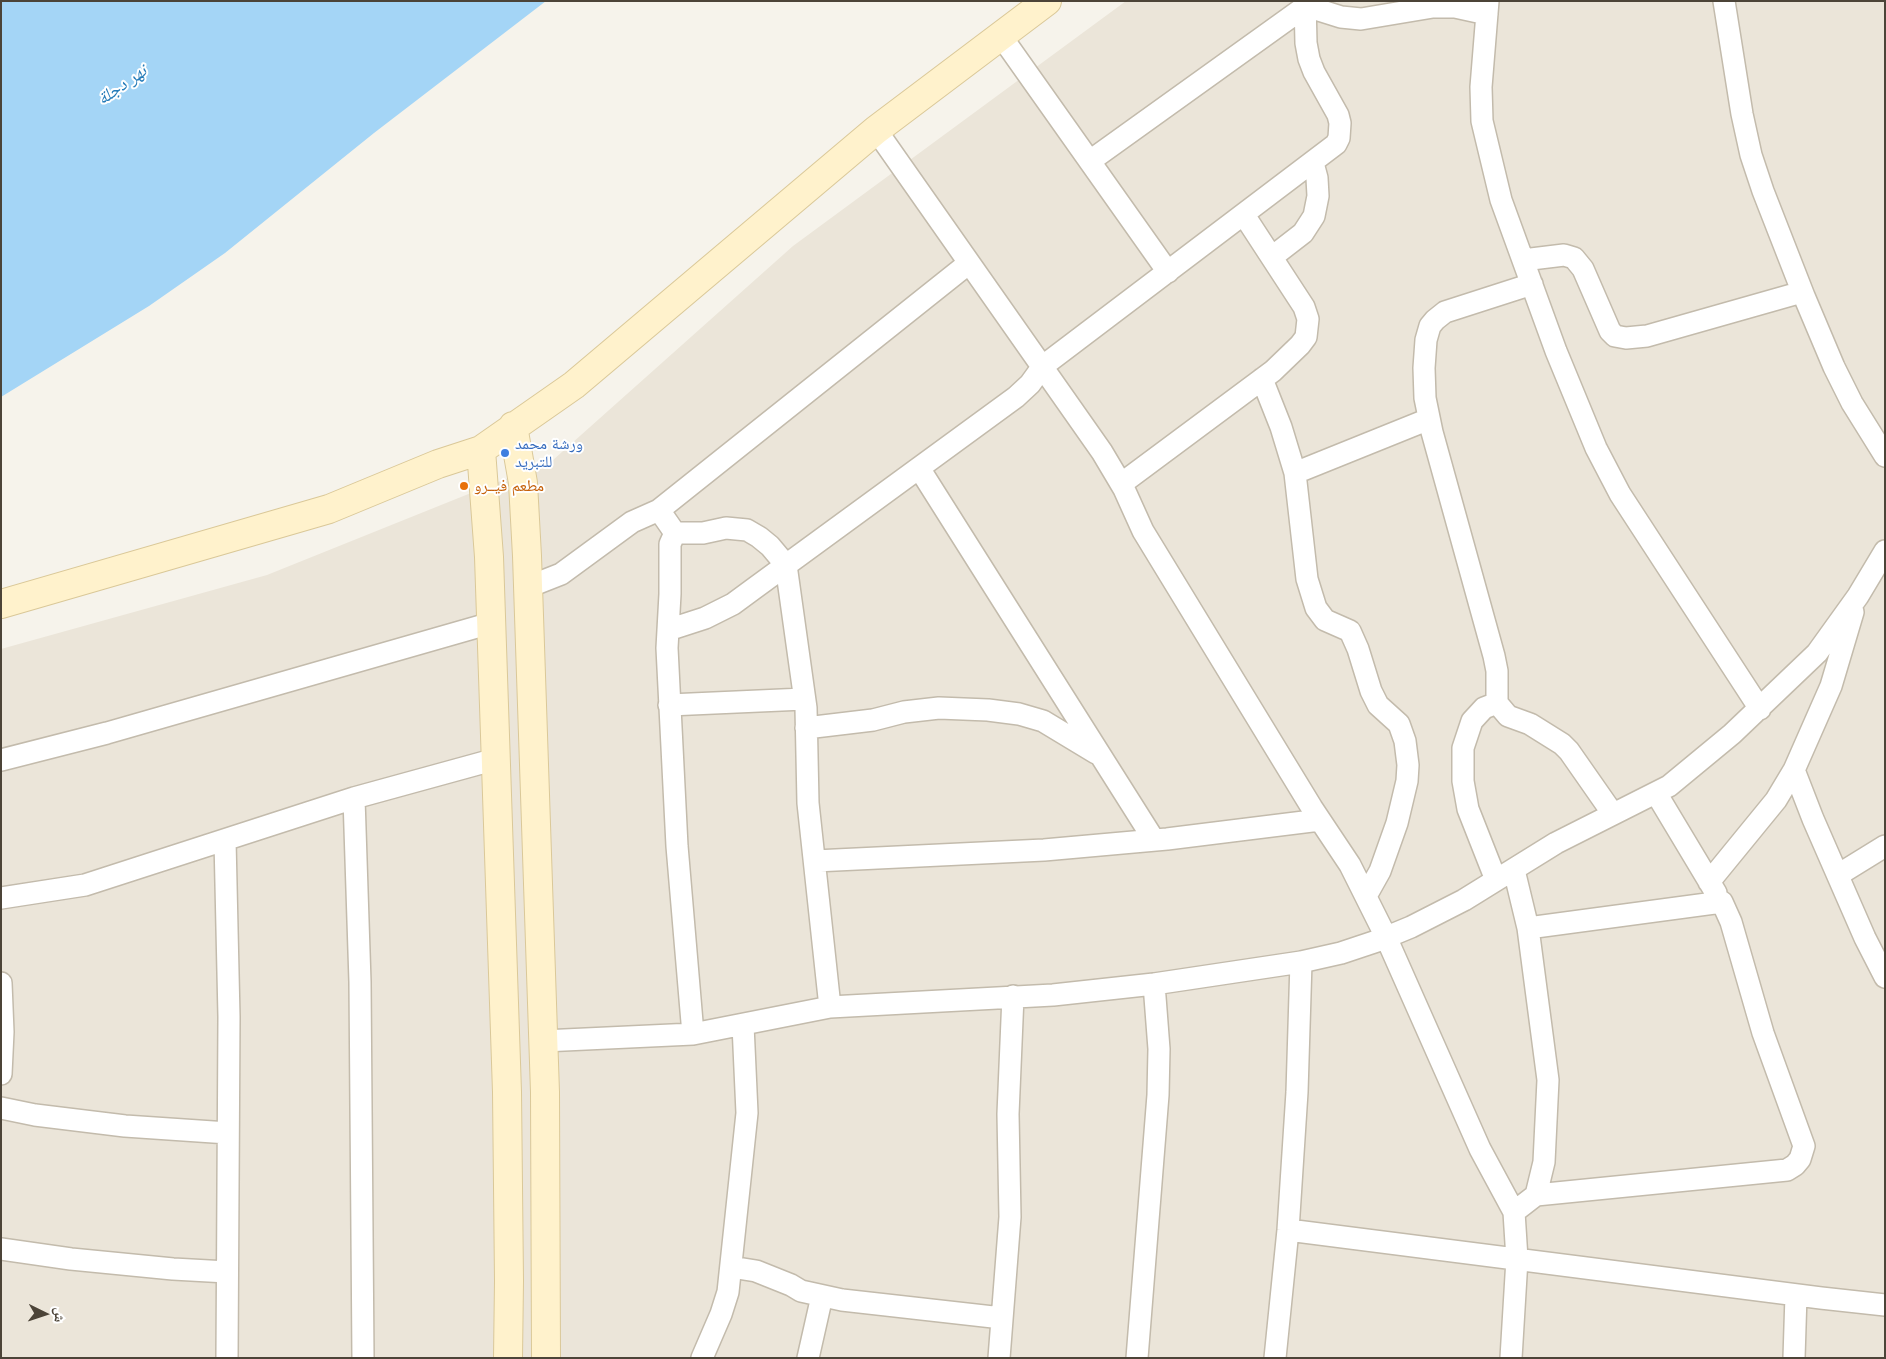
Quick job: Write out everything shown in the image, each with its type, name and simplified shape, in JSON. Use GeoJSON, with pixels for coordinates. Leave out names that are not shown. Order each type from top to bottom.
{"type":"FeatureCollection","features":[{"type":"Feature","properties":{"kind":"street"},"geometry":{"type":"LineString","coordinates":[[1,604],[329,509],[438,464],[482,450],[513,426],[574,385],[876,130],[1047,1]]}},
{"type":"Feature","properties":{"kind":"street"},"geometry":{"type":"LineString","coordinates":[[1724,1],[1742,114],[1752,155],[1776,227],[1834,366],[1852,403],[1885,456]]}},
{"type":"Feature","properties":{"kind":"street"},"geometry":{"type":"LineString","coordinates":[[1090,161],[1305,3]]}},
{"type":"Feature","properties":{"kind":"street"},"geometry":{"type":"LineString","coordinates":[[1305,3],[1341,17],[1361,18],[1433,8],[1487,8],[1481,87],[1482,121],[1501,200],[1556,351],[1596,448],[1620,494],[1760,708]]}},
{"type":"Feature","properties":{"kind":"street"},"geometry":{"type":"LineString","coordinates":[[668,630],[705,618],[733,604],[1016,398],[1030,384],[1042,366],[1336,144],[1339,138],[1340,124],[1338,114],[1309,60],[1306,43],[1305,3]]}},
{"type":"Feature","properties":{"kind":"street"},"geometry":{"type":"LineString","coordinates":[[1001,36],[1168,272]]}},
{"type":"Feature","properties":{"kind":"street"},"geometry":{"type":"LineString","coordinates":[[876,130],[1102,452],[1121,484],[1144,531],[1320,820],[1350,865],[1386,937],[1480,1149],[1514,1212],[1517,1259],[1510,1358]]}},
{"type":"Feature","properties":{"kind":"street"},"geometry":{"type":"LineString","coordinates":[[1272,257],[1303,233],[1314,216],[1318,196],[1317,178],[1313,163]]}},
{"type":"Feature","properties":{"kind":"street"},"geometry":{"type":"LineString","coordinates":[[1121,484],[1262,379],[1300,345],[1306,337],[1308,319],[1304,307],[1244,215]]}},
{"type":"Feature","properties":{"kind":"street"},"geometry":{"type":"LineString","coordinates":[[1523,260],[1564,255],[1574,258],[1583,269],[1610,331],[1615,336],[1626,338],[1647,336],[1802,292]]}},
{"type":"Feature","properties":{"kind":"street"},"geometry":{"type":"LineString","coordinates":[[528,587],[561,574],[632,522],[659,510],[969,263]]}},
{"type":"Feature","properties":{"kind":"street"},"geometry":{"type":"LineString","coordinates":[[1532,284],[1445,312],[1430,326],[1426,340],[1424,368],[1425,398],[1429,419],[1494,656],[1497,671],[1497,703],[1508,716],[1530,724],[1562,744],[1569,751],[1613,814]]}},
{"type":"Feature","properties":{"kind":"street"},"geometry":{"type":"LineString","coordinates":[[1262,379],[1281,427],[1295,473],[1307,580],[1316,608],[1325,620],[1350,631],[1358,649],[1371,691],[1378,705],[1399,724],[1405,741],[1408,765],[1407,781],[1397,823],[1380,871],[1366,896]]}},
{"type":"Feature","properties":{"kind":"street"},"geometry":{"type":"LineString","coordinates":[[1295,473],[1429,419]]}},
{"type":"Feature","properties":{"kind":"street"},"geometry":{"type":"LineString","coordinates":[[513,426],[523,483],[528,587],[543,1041],[546,1180],[546,1358]]}},
{"type":"Feature","properties":{"kind":"street"},"geometry":{"type":"LineString","coordinates":[[482,450],[489,557],[507,1112],[508,1358]]}},
{"type":"Feature","properties":{"kind":"street"},"geometry":{"type":"LineString","coordinates":[[919,468],[1154,840]]}},
{"type":"Feature","properties":{"kind":"street"},"geometry":{"type":"LineString","coordinates":[[659,510],[675,533]]}},
{"type":"Feature","properties":{"kind":"street"},"geometry":{"type":"LineString","coordinates":[[675,533],[703,532],[726,528],[747,530],[770,546],[786,565],[804,699],[808,803],[830,1007]]}},
{"type":"Feature","properties":{"kind":"street"},"geometry":{"type":"LineString","coordinates":[[675,533],[670,544],[667,648],[669,705],[677,846],[693,1034]]}},
{"type":"Feature","properties":{"kind":"street"},"geometry":{"type":"LineString","coordinates":[[543,1041],[693,1034],[830,1007],[1053,995],[1154,984],[1301,962],[1341,953],[1386,937],[1411,927],[1464,900],[1556,843],[1669,786],[1732,734],[1817,653],[1858,596],[1885,551]]}},
{"type":"Feature","properties":{"kind":"street"},"geometry":{"type":"LineString","coordinates":[[1709,882],[1776,800],[1794,770],[1831,686],[1858,596]]}},
{"type":"Feature","properties":{"kind":"street"},"geometry":{"type":"LineString","coordinates":[[1,760],[107,733],[491,623]]}},
{"type":"Feature","properties":{"kind":"street"},"geometry":{"type":"LineString","coordinates":[[669,705],[804,699]]}},
{"type":"Feature","properties":{"kind":"street"},"geometry":{"type":"LineString","coordinates":[[1497,703],[1484,708],[1472,720],[1463,748],[1463,781],[1468,809],[1505,875],[1528,928],[1548,1080],[1544,1162],[1536,1195]]}},
{"type":"Feature","properties":{"kind":"street"},"geometry":{"type":"LineString","coordinates":[[806,728],[873,720],[904,712],[930,709],[988,710],[1019,714],[1043,721],[1088,750],[1100,755]]}},
{"type":"Feature","properties":{"kind":"street"},"geometry":{"type":"LineString","coordinates":[[1,898],[85,885],[354,798],[496,760]]}},
{"type":"Feature","properties":{"kind":"street"},"geometry":{"type":"LineString","coordinates":[[1794,770],[1813,819],[1865,938],[1885,977]]}},
{"type":"Feature","properties":{"kind":"street"},"geometry":{"type":"LineString","coordinates":[[1514,1212],[1536,1195],[1787,1170],[1795,1165],[1803,1153],[1803,1142],[1763,1033],[1731,922],[1722,902],[1656,793]]}},
{"type":"Feature","properties":{"kind":"street"},"geometry":{"type":"LineString","coordinates":[[354,798],[360,982],[363,1358]]}},
{"type":"Feature","properties":{"kind":"street"},"geometry":{"type":"LineString","coordinates":[[815,861],[999,853],[1154,840],[1320,820]]}},
{"type":"Feature","properties":{"kind":"street"},"geometry":{"type":"LineString","coordinates":[[225,840],[229,986],[227,1358]]}},
{"type":"Feature","properties":{"kind":"street"},"geometry":{"type":"LineString","coordinates":[[1838,875],[1885,846]]}},
{"type":"Feature","properties":{"kind":"street"},"geometry":{"type":"LineString","coordinates":[[1528,928],[1722,902]]}},
{"type":"Feature","properties":{"kind":"street"},"geometry":{"type":"LineString","coordinates":[[1275,1358],[1288,1230],[1297,1092],[1301,962]]}},
{"type":"Feature","properties":{"kind":"street"},"geometry":{"type":"LineString","coordinates":[[1,983],[3,1015],[1,1074]]}},
{"type":"Feature","properties":{"kind":"street"},"geometry":{"type":"LineString","coordinates":[[1137,1358],[1158,1095],[1159,1049],[1154,984]]}},
{"type":"Feature","properties":{"kind":"street"},"geometry":{"type":"LineString","coordinates":[[999,1358],[1010,1217],[1008,1114],[1013,996]]}},
{"type":"Feature","properties":{"kind":"street"},"geometry":{"type":"LineString","coordinates":[[702,1358],[721,1314],[728,1292],[747,1113],[743,1025]]}},
{"type":"Feature","properties":{"kind":"street"},"geometry":{"type":"LineString","coordinates":[[1,1108],[35,1115],[125,1126],[228,1133]]}},
{"type":"Feature","properties":{"kind":"street"},"geometry":{"type":"LineString","coordinates":[[1288,1230],[1885,1305]]}},
{"type":"Feature","properties":{"kind":"street"},"geometry":{"type":"LineString","coordinates":[[1,1249],[71,1259],[227,1272]]}},
{"type":"Feature","properties":{"kind":"street"},"geometry":{"type":"LineString","coordinates":[[731,1267],[756,1271],[792,1285],[801,1291],[842,1300],[1002,1318]]}},
{"type":"Feature","properties":{"kind":"street"},"geometry":{"type":"LineString","coordinates":[[1794,1358],[1796,1295]]}},
{"type":"Feature","properties":{"kind":"street"},"geometry":{"type":"LineString","coordinates":[[808,1358],[822,1296]]}},
{"type":"Feature","properties":{"kind":"shaded area"},"geometry":{"type":"Polygon","coordinates":[[[1126,1],[1885,1],[1885,1358],[1,1358],[1,649],[267,575],[553,460],[793,246],[1126,1]]]}},
{"type":"Feature","properties":{"kind":"water","name":"نهر دجلة"},"geometry":{"type":"Polygon","coordinates":[[[1,1],[546,1],[374,133],[225,253],[149,306],[1,397],[1,1]]]}},
{"type":"Feature","properties":{"kind":"place","name":"ورشة محمد للتبريد"},"geometry":{"type":"Point","coordinates":[505,453]}},
{"type":"Feature","properties":{"kind":"place","name":"مطعم فيــرو"},"geometry":{"type":"Point","coordinates":[464,486]}}]}
